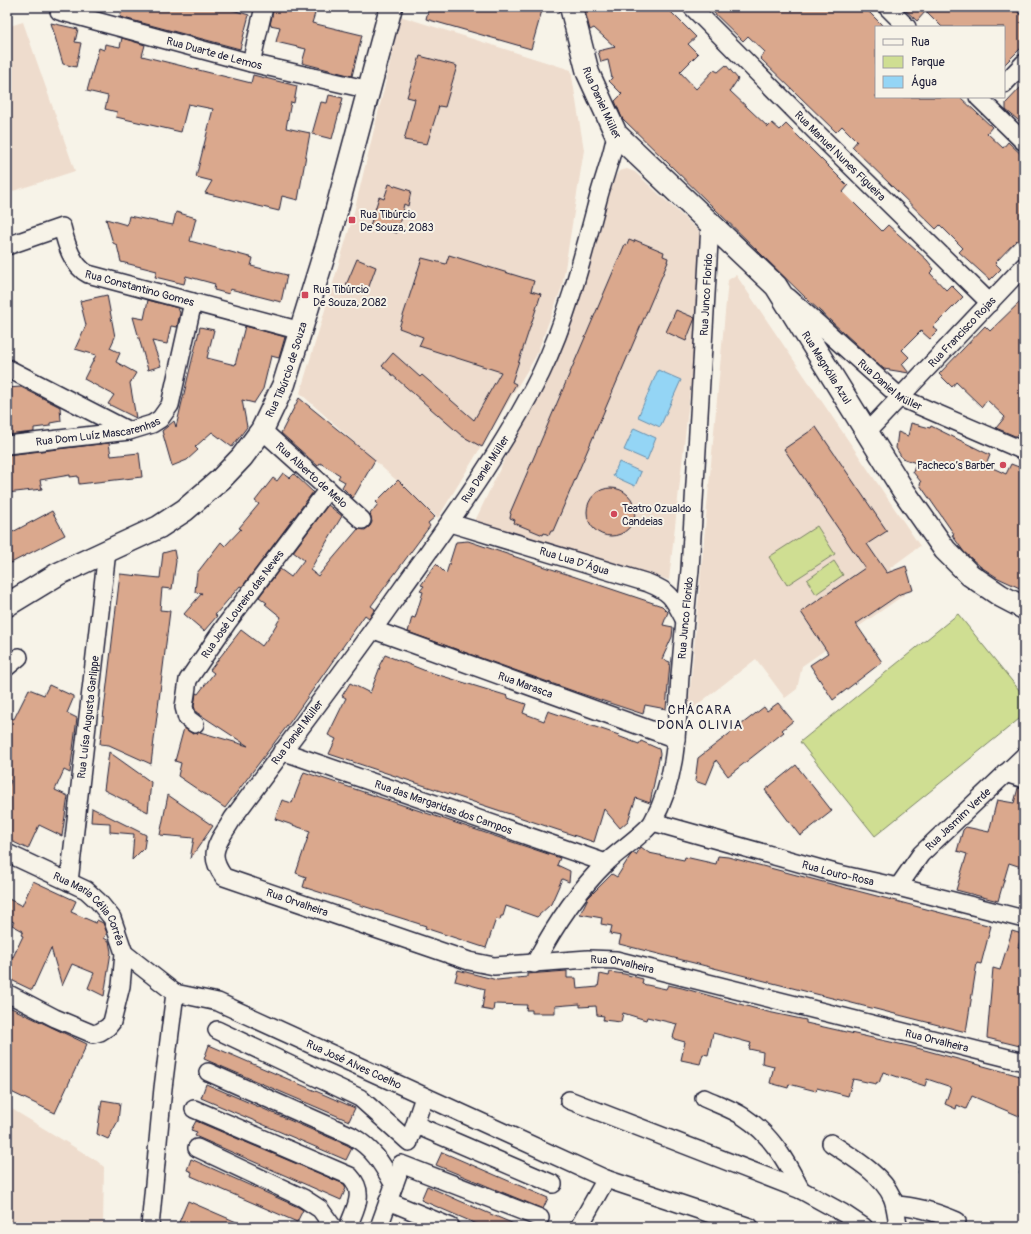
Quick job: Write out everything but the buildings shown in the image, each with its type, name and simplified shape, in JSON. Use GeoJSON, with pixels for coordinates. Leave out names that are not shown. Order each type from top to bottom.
{"type":"FeatureCollection","features":[{"type":"Feature","properties":{"kind":"street"},"geometry":{"type":"LineString","coordinates":[[251,63],[264,7]]}},
{"type":"Feature","properties":{"kind":"street","name":"Rua Tibúrcio de Souza"},"geometry":{"type":"LineString","coordinates":[[7,604],[58,574],[159,527],[185,510],[221,479],[242,457],[262,430],[284,384],[301,331],[328,242],[392,7]]}},
{"type":"Feature","properties":{"kind":"street","name":"Rua Daniel Müller"},"geometry":{"type":"LineString","coordinates":[[224,877],[215,861],[216,848],[233,818],[374,630],[450,523],[517,418],[542,371],[578,272],[598,198],[613,151],[616,134],[588,73],[571,7]]}},
{"type":"Feature","properties":{"kind":"street","name":"Rua Manuel Nunes Figueira"},"geometry":{"type":"LineString","coordinates":[[692,7],[827,143],[990,303]]}},
{"type":"Feature","properties":{"kind":"street"},"geometry":{"type":"LineString","coordinates":[[886,7],[906,26]]}},
{"type":"Feature","properties":{"kind":"street","name":"Rua Duarte de Lemos"},"geometry":{"type":"LineString","coordinates":[[59,11],[251,63],[370,90]]}},
{"type":"Feature","properties":{"kind":"street"},"geometry":{"type":"LineString","coordinates":[[1005,83],[1024,63]]}},
{"type":"Feature","properties":{"kind":"street"},"geometry":{"type":"LineString","coordinates":[[985,99],[1024,142]]}},
{"type":"Feature","properties":{"kind":"street","name":"Rua Magnólia Azul"},"geometry":{"type":"LineString","coordinates":[[616,134],[710,225],[776,286],[867,432],[945,550],[970,575],[1001,596],[1024,608]]}},
{"type":"Feature","properties":{"kind":"street","name":"Rua Junco Florido"},"geometry":{"type":"LineString","coordinates":[[534,964],[557,923],[573,900],[606,863],[653,822],[668,786],[676,739],[684,619],[690,570],[710,225]]}},
{"type":"Feature","properties":{"kind":"street","name":"Rua Constantino Gomes"},"geometry":{"type":"LineString","coordinates":[[7,246],[62,227],[76,265],[81,270],[301,331]]}},
{"type":"Feature","properties":{"kind":"street","name":"Rua Francisco Rojas"},"geometry":{"type":"LineString","coordinates":[[867,432],[901,398],[1024,266]]}},
{"type":"Feature","properties":{"kind":"street","name":"Rua Daniel Müller"},"geometry":{"type":"LineString","coordinates":[[776,286],[901,398],[1024,451]]}},
{"type":"Feature","properties":{"kind":"street","name":"Rua Dom Luíz Mascarenhas"},"geometry":{"type":"LineString","coordinates":[[7,445],[129,431],[152,424],[163,416],[170,405],[193,302]]}},
{"type":"Feature","properties":{"kind":"street"},"geometry":{"type":"LineString","coordinates":[[7,368],[129,431]]}},
{"type":"Feature","properties":{"kind":"street","name":"Rua Alberto de Melo"},"geometry":{"type":"LineString","coordinates":[[262,430],[362,520]]}},
{"type":"Feature","properties":{"kind":"street","name":"Rua José Loureiro das Neves"},"geometry":{"type":"LineString","coordinates":[[196,724],[187,718],[184,708],[188,680],[227,623],[328,489]]}},
{"type":"Feature","properties":{"kind":"street","name":"Rua Lua D´Água"},"geometry":{"type":"LineString","coordinates":[[450,523],[664,589],[674,599],[684,619]]}},
{"type":"Feature","properties":{"kind":"street","name":"Rua Luísa Augusta Garlippe"},"geometry":{"type":"LineString","coordinates":[[69,882],[107,551]]}},
{"type":"Feature","properties":{"kind":"street","name":"Rua Marasca"},"geometry":{"type":"LineString","coordinates":[[374,630],[676,739]]}},
{"type":"Feature","properties":{"kind":"street","name":"Rua das Margaridas dos Campos"},"geometry":{"type":"LineString","coordinates":[[282,751],[606,863]]}},
{"type":"Feature","properties":{"kind":"street","name":"Rua Jasmim Verde"},"geometry":{"type":"LineString","coordinates":[[898,887],[921,854],[1024,756]]}},
{"type":"Feature","properties":{"kind":"street"},"geometry":{"type":"LineString","coordinates":[[1005,773],[1024,779]]}},
{"type":"Feature","properties":{"kind":"street","name":"Rua Louro-Rosa"},"geometry":{"type":"LineString","coordinates":[[653,822],[827,871],[898,887],[1024,919]]}},
{"type":"Feature","properties":{"kind":"street","name":"Rua Maria Célia Corrêa"},"geometry":{"type":"LineString","coordinates":[[7,853],[86,890],[98,901],[112,918],[124,953],[121,986],[112,1022],[108,1027],[100,1032],[93,1034],[55,1018],[7,994]]}},
{"type":"Feature","properties":{"kind":"street","name":"Rua Orvalheira"},"geometry":{"type":"LineString","coordinates":[[224,877],[469,961],[494,966],[588,959],[616,960],[1024,1062]]}},
{"type":"Feature","properties":{"kind":"street"},"geometry":{"type":"LineString","coordinates":[[124,953],[175,993],[163,1088],[150,1227]]}},
{"type":"Feature","properties":{"kind":"street","name":"Rua José Alves Coelho"},"geometry":{"type":"LineString","coordinates":[[175,993],[218,1002],[606,1179],[750,1227]]}},
{"type":"Feature","properties":{"kind":"street"},"geometry":{"type":"LineString","coordinates":[[217,1030],[360,1098],[409,1142]]}},
{"type":"Feature","properties":{"kind":"street"},"geometry":{"type":"LineString","coordinates":[[208,1072],[352,1136],[364,1143],[377,1155],[394,1185]]}},
{"type":"Feature","properties":{"kind":"street"},"geometry":{"type":"LineString","coordinates":[[379,1227],[416,1125],[424,1097]]}},
{"type":"Feature","properties":{"kind":"street"},"geometry":{"type":"LineString","coordinates":[[704,1098],[744,1117],[765,1134],[781,1153],[801,1190]]}},
{"type":"Feature","properties":{"kind":"street"},"geometry":{"type":"LineString","coordinates":[[569,1100],[801,1190],[843,1213],[864,1227]]}},
{"type":"Feature","properties":{"kind":"street"},"geometry":{"type":"LineString","coordinates":[[194,1109],[350,1176],[359,1189],[359,1196],[348,1227]]}},
{"type":"Feature","properties":{"kind":"street"},"geometry":{"type":"LineString","coordinates":[[416,1125],[553,1184]]}},
{"type":"Feature","properties":{"kind":"street"},"geometry":{"type":"LineString","coordinates":[[831,1143],[868,1169],[883,1184],[891,1195],[895,1205],[899,1227]]}},
{"type":"Feature","properties":{"kind":"street"},"geometry":{"type":"LineString","coordinates":[[196,1148],[303,1198],[320,1209],[333,1227]]}},
{"type":"Feature","properties":{"kind":"street"},"geometry":{"type":"LineString","coordinates":[[401,1164],[540,1218]]}},
{"type":"Feature","properties":{"kind":"street"},"geometry":{"type":"LineString","coordinates":[[580,1227],[606,1179]]}},
{"type":"Feature","properties":{"kind":"street"},"geometry":{"type":"LineString","coordinates":[[388,1201],[451,1227]]}},
{"type":"Feature","properties":{"kind":"street"},"geometry":{"type":"LineString","coordinates":[[895,1205],[930,1210],[957,1221]]}},
{"type":"Feature","properties":{"kind":"shaded area"},"geometry":{"type":"Polygon","coordinates":[[[400,16],[571,70],[584,150],[562,287],[536,356],[438,518],[300,393],[352,220],[400,16]]]}},
{"type":"Feature","properties":{"kind":"shaded area"},"geometry":{"type":"Polygon","coordinates":[[[23,22],[75,171],[7,193],[7,27],[23,22]]]}},
{"type":"Feature","properties":{"kind":"shaded area"},"geometry":{"type":"Polygon","coordinates":[[[627,169],[635,172],[702,234],[698,320],[669,580],[475,521],[550,364],[613,180],[619,171],[627,169]]]}},
{"type":"Feature","properties":{"kind":"shaded area"},"geometry":{"type":"Polygon","coordinates":[[[736,275],[920,546],[890,568],[904,595],[802,666],[797,689],[785,698],[756,659],[688,712],[728,280],[736,275]]]}},
{"type":"Feature","properties":{"kind":"shaded area"},"geometry":{"type":"Polygon","coordinates":[[[7,1106],[97,1161],[104,1167],[103,1227],[7,1227],[7,1106]]]}},
{"type":"Feature","properties":{"kind":"green space"},"geometry":{"type":"Polygon","coordinates":[[[817,526],[835,554],[787,585],[769,557],[817,526]]]}},
{"type":"Feature","properties":{"kind":"green space"},"geometry":{"type":"Polygon","coordinates":[[[834,561],[843,575],[816,594],[807,580],[834,561]]]}},
{"type":"Feature","properties":{"kind":"green space"},"geometry":{"type":"Polygon","coordinates":[[[958,614],[1024,696],[1024,715],[875,836],[800,742],[958,614]]]}},
{"type":"Feature","properties":{"kind":"water"},"geometry":{"type":"Polygon","coordinates":[[[658,370],[681,380],[660,427],[638,417],[658,370]]]}},
{"type":"Feature","properties":{"kind":"water"},"geometry":{"type":"Polygon","coordinates":[[[634,428],[656,438],[647,460],[624,450],[634,428]]]}},
{"type":"Feature","properties":{"kind":"water"},"geometry":{"type":"Polygon","coordinates":[[[619,462],[641,472],[635,486],[613,476],[619,462]]]}},
{"type":"Feature","properties":{"kind":"place","name":"Rua Tibúrcio De Souza, 2083"},"geometry":{"type":"Point","coordinates":[352,220]}},
{"type":"Feature","properties":{"kind":"place","name":"Rua Tibúrcio De Souza, 2082"},"geometry":{"type":"Point","coordinates":[305,295]}},
{"type":"Feature","properties":{"kind":"place","name":"Pacheco’s Barber"},"geometry":{"type":"Point","coordinates":[1003,465]}},
{"type":"Feature","properties":{"kind":"place","name":"Teatro Ozualdo Candeias"},"geometry":{"type":"Point","coordinates":[614,514]}},
{"type":"Feature","properties":{"kind":"district","name":"CHÁCARA DONA OLIVIA"},"geometry":{"type":"Point","coordinates":[700,716]}}]}
